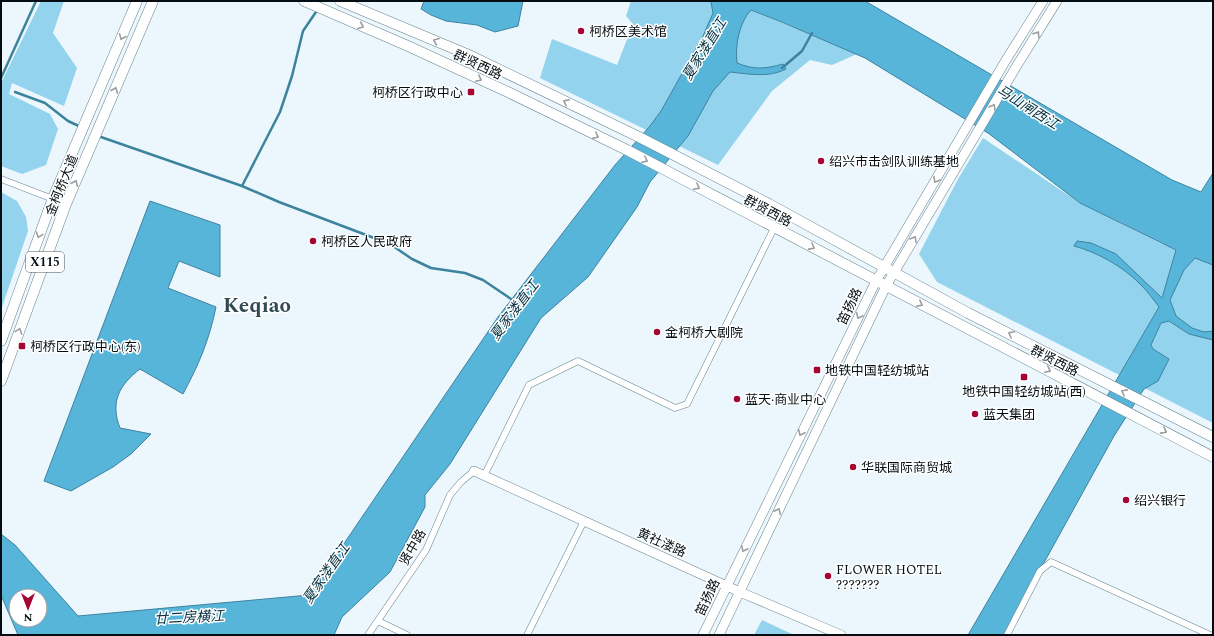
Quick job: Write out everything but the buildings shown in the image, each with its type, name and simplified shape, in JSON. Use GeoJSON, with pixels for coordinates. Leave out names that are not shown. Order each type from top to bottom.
{"type":"FeatureCollection","features":[{"type":"Feature","properties":{"kind":"main road","name":"金柯桥大道"},"geometry":{"type":"LineString","coordinates":[[1,341],[52,198],[137,1]]}},
{"type":"Feature","properties":{"kind":"main road","name":"金柯桥大道"},"geometry":{"type":"LineString","coordinates":[[1,381],[66,204],[153,1]]}},
{"type":"Feature","properties":{"kind":"main road","name":"群贤西路"},"geometry":{"type":"LineString","coordinates":[[340,1],[469,55],[639,137],[769,204],[968,313],[1213,437]]}},
{"type":"Feature","properties":{"kind":"main road","name":"群贤西路"},"geometry":{"type":"LineString","coordinates":[[306,2],[408,46],[626,150],[1213,457]]}},
{"type":"Feature","properties":{"kind":"street","name":"笛扬路"},"geometry":{"type":"LineString","coordinates":[[703,635],[876,281],[1006,60],[1043,1]]}},
{"type":"Feature","properties":{"kind":"street","name":"笛扬路"},"geometry":{"type":"LineString","coordinates":[[719,635],[886,286],[1016,66],[1057,1]]}},
{"type":"Feature","properties":{"kind":"street"},"geometry":{"type":"LineString","coordinates":[[1,179],[66,204]]}},
{"type":"Feature","properties":{"kind":"street"},"geometry":{"type":"LineString","coordinates":[[484,476],[529,385],[578,361],[674,408],[687,404],[774,228]]}},
{"type":"Feature","properties":{"kind":"street","name":"黄社溇路"},"geometry":{"type":"LineString","coordinates":[[474,471],[726,586],[841,635]]}},
{"type":"Feature","properties":{"kind":"street","name":"贤中路"},"geometry":{"type":"LineString","coordinates":[[368,635],[426,550],[450,495],[461,482],[474,471]]}},
{"type":"Feature","properties":{"kind":"street"},"geometry":{"type":"LineString","coordinates":[[527,635],[584,521]]}},
{"type":"Feature","properties":{"kind":"street"},"geometry":{"type":"LineString","coordinates":[[1007,635],[1040,571],[1051,562],[1210,635]]}},
{"type":"Feature","properties":{"kind":"street"},"geometry":{"type":"LineString","coordinates":[[378,621],[407,635]]}},
{"type":"Feature","properties":{"kind":"shaded area"},"geometry":{"type":"Polygon","coordinates":[[[41,1],[64,1],[53,33],[77,68],[64,106],[12,83],[9,94],[50,114],[58,129],[46,165],[22,174],[1,166],[1,83],[41,1]]]}},
{"type":"Feature","properties":{"kind":"shaded area"},"geometry":{"type":"Polygon","coordinates":[[[631,1],[708,1],[751,10],[857,54],[832,65],[810,60],[772,91],[718,165],[540,78],[552,39],[617,65],[633,24],[626,16],[631,1]]]}},
{"type":"Feature","properties":{"kind":"shaded area"},"geometry":{"type":"Polygon","coordinates":[[[983,138],[1080,203],[1162,244],[1213,265],[1213,423],[937,282],[919,254],[958,179],[983,138]]]}},
{"type":"Feature","properties":{"kind":"shaded area"},"geometry":{"type":"Polygon","coordinates":[[[1,192],[17,201],[26,217],[28,231],[1,310],[1,192]]]}},
{"type":"Feature","properties":{"kind":"shaded area"},"geometry":{"type":"Polygon","coordinates":[[[762,620],[794,635],[754,635],[762,620]]]}},
{"type":"Feature","properties":{"kind":"water"},"geometry":{"type":"Polygon","coordinates":[[[424,1],[523,1],[518,26],[495,32],[477,25],[446,21],[431,15],[421,9],[424,1]]]}},
{"type":"Feature","properties":{"kind":"water"},"geometry":{"type":"Polygon","coordinates":[[[708,1],[865,1],[1172,180],[1201,192],[1213,173],[1213,265],[1195,258],[1184,270],[1170,300],[1176,316],[1192,328],[1204,332],[1213,331],[1213,340],[1189,334],[1169,321],[1161,323],[1151,345],[1153,349],[1169,359],[1158,381],[1144,389],[1114,436],[1004,635],[968,635],[1159,307],[1144,288],[1127,272],[1101,256],[1074,246],[1077,241],[1091,243],[1116,254],[1162,298],[1176,250],[1080,203],[988,133],[865,58],[751,10],[743,21],[737,42],[737,63],[749,67],[760,68],[783,64],[786,69],[772,74],[730,72],[713,91],[688,136],[650,182],[637,207],[588,277],[541,318],[450,464],[425,495],[425,507],[390,572],[342,617],[334,635],[18,635],[15,628],[48,628],[48,588],[8,588],[8,611],[1,595],[1,534],[15,545],[78,616],[309,595],[498,317],[615,165],[650,126],[661,111],[703,36],[713,13],[711,2],[708,1]]]}},
{"type":"Feature","properties":{"kind":"water"},"geometry":{"type":"Polygon","coordinates":[[[150,201],[220,225],[220,277],[179,261],[168,288],[216,307],[210,331],[199,362],[183,394],[140,369],[127,381],[118,395],[116,402],[117,419],[120,428],[151,434],[131,454],[113,467],[71,491],[44,481],[150,201]]]}},
{"type":"Feature","properties":{"kind":"waterway"},"geometry":{"type":"LineString","coordinates":[[1,78],[36,1]]}},
{"type":"Feature","properties":{"kind":"waterway"},"geometry":{"type":"LineString","coordinates":[[242,186],[280,112],[292,76],[303,31],[318,9]]}},
{"type":"Feature","properties":{"kind":"waterway"},"geometry":{"type":"LineString","coordinates":[[782,68],[802,51],[812,33]]}},
{"type":"Feature","properties":{"kind":"waterway"},"geometry":{"type":"LineString","coordinates":[[15,92],[45,103],[68,121],[81,127]]}},
{"type":"Feature","properties":{"kind":"waterway","name":"夏家溇直江"},"geometry":{"type":"LineString","coordinates":[[98,136],[242,186],[279,202],[390,244],[412,259],[431,268],[465,273],[483,280],[514,301]]}},
{"type":"Feature","properties":{"kind":"place","name":"柯桥区美术馆"},"geometry":{"type":"Point","coordinates":[581,31]}},
{"type":"Feature","properties":{"kind":"place","name":"柯桥区行政中心"},"geometry":{"type":"Point","coordinates":[471,92]}},
{"type":"Feature","properties":{"kind":"place","name":"绍兴市击剑队训练基地"},"geometry":{"type":"Point","coordinates":[821,161]}},
{"type":"Feature","properties":{"kind":"place","name":"柯桥区人民政府"},"geometry":{"type":"Point","coordinates":[313,241]}},
{"type":"Feature","properties":{"kind":"place","name":"金柯桥大剧院"},"geometry":{"type":"Point","coordinates":[657,332]}},
{"type":"Feature","properties":{"kind":"place","name":"柯桥区行政中心(东)"},"geometry":{"type":"Point","coordinates":[22,346]}},
{"type":"Feature","properties":{"kind":"place","name":"地铁中国轻纺城站"},"geometry":{"type":"Point","coordinates":[817,370]}},
{"type":"Feature","properties":{"kind":"place","name":"地铁中国轻纺城站(西)"},"geometry":{"type":"Point","coordinates":[1024,377]}},
{"type":"Feature","properties":{"kind":"place","name":"蓝天·商业中心"},"geometry":{"type":"Point","coordinates":[737,399]}},
{"type":"Feature","properties":{"kind":"place","name":"蓝天集团"},"geometry":{"type":"Point","coordinates":[975,414]}},
{"type":"Feature","properties":{"kind":"place","name":"华联国际商贸城"},"geometry":{"type":"Point","coordinates":[853,467]}},
{"type":"Feature","properties":{"kind":"place","name":"绍兴银行"},"geometry":{"type":"Point","coordinates":[1126,500]}},
{"type":"Feature","properties":{"kind":"place","name":"FLOWER HOTEL ???????"},"geometry":{"type":"Point","coordinates":[828,576]}},
{"type":"Feature","properties":{"kind":"district","name":"Keqiao"},"geometry":{"type":"Point","coordinates":[257,305]}},
{"type":"Feature","properties":{"kind":"water label","name":"马山闸西江"},"geometry":{"type":"Point","coordinates":[1028,107]}},
{"type":"Feature","properties":{"kind":"water label","name":"廿二房横江"},"geometry":{"type":"Point","coordinates":[189,617]}}]}
